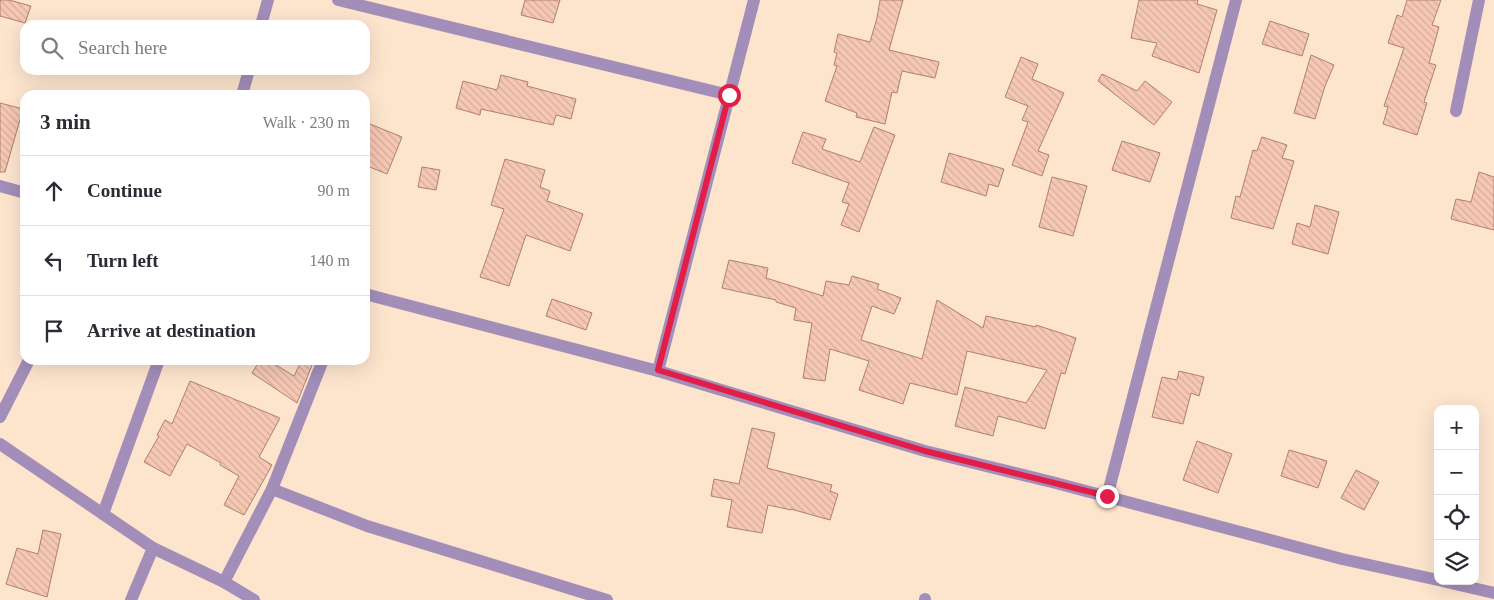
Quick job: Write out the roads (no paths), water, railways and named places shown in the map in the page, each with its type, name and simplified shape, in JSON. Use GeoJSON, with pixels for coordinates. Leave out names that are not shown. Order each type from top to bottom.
{"type":"FeatureCollection","features":[{"type":"Feature","properties":{"kind":"street"},"geometry":{"type":"LineString","coordinates":[[262,20],[268,0]]}},
{"type":"Feature","properties":{"kind":"street"},"geometry":{"type":"LineString","coordinates":[[338,0],[729,95]]}},
{"type":"Feature","properties":{"kind":"street"},"geometry":{"type":"LineString","coordinates":[[658,370],[754,0]]}},
{"type":"Feature","properties":{"kind":"street"},"geometry":{"type":"LineString","coordinates":[[1107,496],[1236,0]]}},
{"type":"Feature","properties":{"kind":"street"},"geometry":{"type":"LineString","coordinates":[[1456,111],[1479,0]]}},
{"type":"Feature","properties":{"kind":"street"},"geometry":{"type":"LineString","coordinates":[[243,90],[248,75]]}},
{"type":"Feature","properties":{"kind":"street"},"geometry":{"type":"LineString","coordinates":[[0,186],[20,192]]}},
{"type":"Feature","properties":{"kind":"street"},"geometry":{"type":"LineString","coordinates":[[370,295],[658,370],[925,451],[1107,496],[1342,559],[1434,579]]}},
{"type":"Feature","properties":{"kind":"street"},"geometry":{"type":"LineString","coordinates":[[0,417],[26,365]]}},
{"type":"Feature","properties":{"kind":"street"},"geometry":{"type":"LineString","coordinates":[[103,514],[157,365]]}},
{"type":"Feature","properties":{"kind":"street"},"geometry":{"type":"LineString","coordinates":[[224,582],[272,489],[321,365]]}},
{"type":"Feature","properties":{"kind":"street"},"geometry":{"type":"LineString","coordinates":[[0,444],[153,548],[224,582],[254,600]]}},
{"type":"Feature","properties":{"kind":"street"},"geometry":{"type":"LineString","coordinates":[[272,489],[367,526],[607,600]]}},
{"type":"Feature","properties":{"kind":"street"},"geometry":{"type":"LineString","coordinates":[[131,600],[153,548]]}},
{"type":"Feature","properties":{"kind":"street"},"geometry":{"type":"LineString","coordinates":[[1459,585],[1494,593]]}}]}
